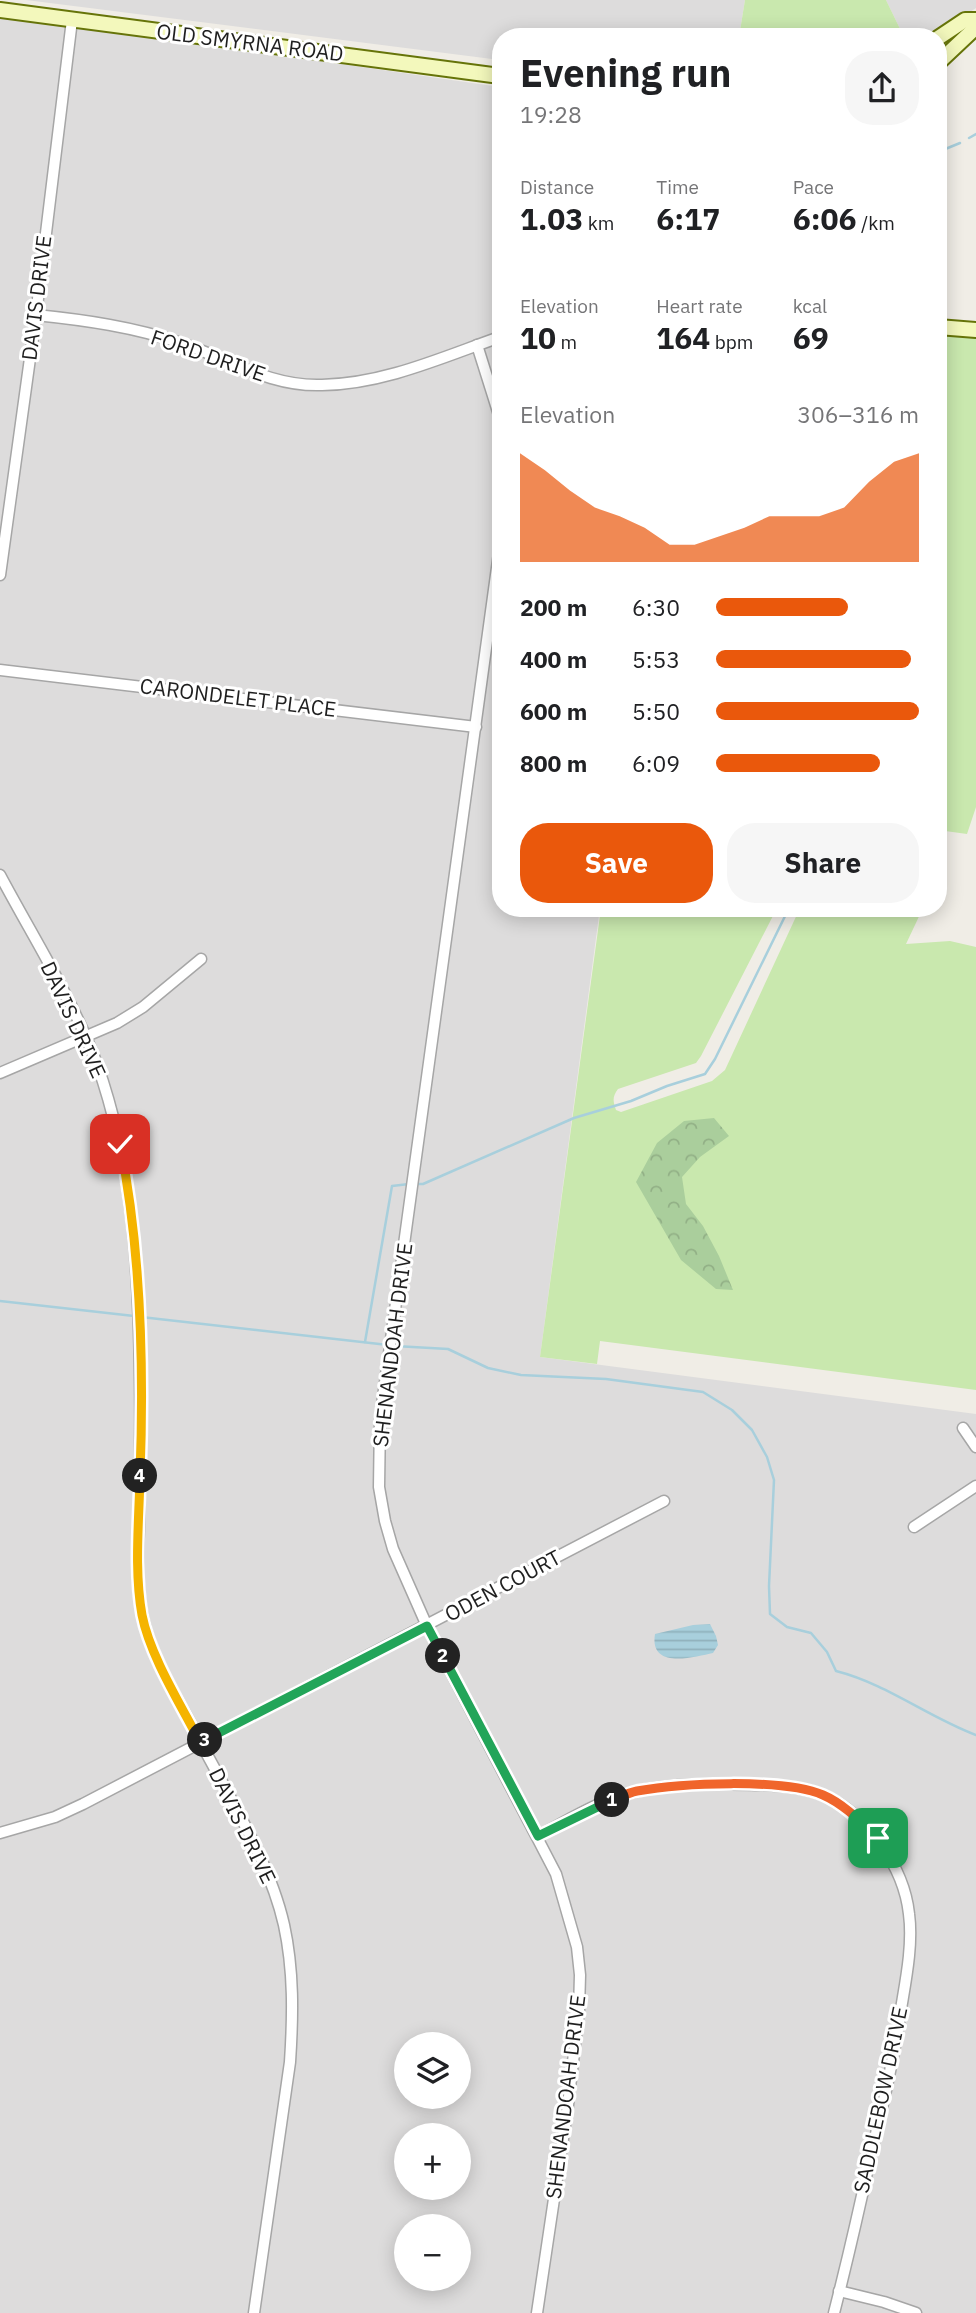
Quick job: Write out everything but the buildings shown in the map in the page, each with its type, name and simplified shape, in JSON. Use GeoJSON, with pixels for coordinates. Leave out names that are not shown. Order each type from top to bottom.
{"type":"FeatureCollection","features":[{"type":"Feature","properties":{"kind":"street","name":"OLD SMYRNA ROAD"},"geometry":{"type":"LineString","coordinates":[[0,10],[492,75]]}},
{"type":"Feature","properties":{"kind":"street","name":"DAVIS DRIVE"},"geometry":{"type":"LineString","coordinates":[[0,575],[36,315],[72,20]]}},
{"type":"Feature","properties":{"kind":"street"},"geometry":{"type":"LineString","coordinates":[[947,32],[965,20],[976,22],[972,31],[947,55]]}},
{"type":"Feature","properties":{"kind":"street","name":"FORD DRIVE"},"geometry":{"type":"LineString","coordinates":[[36,315],[108,324],[181,343],[267,379],[319,386],[356,383],[384,377],[492,340]]}},
{"type":"Feature","properties":{"kind":"street"},"geometry":{"type":"LineString","coordinates":[[947,328],[976,330]]}},
{"type":"Feature","properties":{"kind":"street"},"geometry":{"type":"LineString","coordinates":[[477,345],[492,393]]}},
{"type":"Feature","properties":{"kind":"street","name":"SHENANDOAH DRIVE"},"geometry":{"type":"LineString","coordinates":[[492,606],[380,1419],[379,1487],[393,1549],[427,1626],[556,1874],[578,1947],[579,2010],[568,2105],[537,2313]]}},
{"type":"Feature","properties":{"kind":"street","name":"CARONDELET PLACE"},"geometry":{"type":"LineString","coordinates":[[0,670],[476,727]]}},
{"type":"Feature","properties":{"kind":"street","name":"DAVIS DRIVE"},"geometry":{"type":"LineString","coordinates":[[0,874],[86,1037],[109,1103],[127,1181],[139,1323],[141,1416],[138,1583],[143,1618],[158,1659],[249,1836],[276,1898],[283,1922],[293,1989],[290,2062],[254,2313]]}},
{"type":"Feature","properties":{"kind":"street"},"geometry":{"type":"LineString","coordinates":[[0,1073],[117,1023],[143,1007],[201,959]]}},
{"type":"Feature","properties":{"kind":"street"},"geometry":{"type":"LineString","coordinates":[[963,1428],[976,1447]]}},
{"type":"Feature","properties":{"kind":"street"},"geometry":{"type":"LineString","coordinates":[[914,1527],[976,1486]]}},
{"type":"Feature","properties":{"kind":"street","name":"ODEN COURT"},"geometry":{"type":"LineString","coordinates":[[0,1833],[55,1817],[664,1501]]}},
{"type":"Feature","properties":{"kind":"street","name":"SADDLEBOW DRIVE"},"geometry":{"type":"LineString","coordinates":[[538,1836],[595,1807],[633,1792],[673,1786],[746,1784],[785,1786],[823,1795],[854,1815],[878,1838],[897,1870],[905,1893],[909,1915],[908,1951],[895,2054],[834,2313]]}},
{"type":"Feature","properties":{"kind":"street"},"geometry":{"type":"LineString","coordinates":[[839,2291],[916,2313]]}},
{"type":"Feature","properties":{"kind":"shaded area"},"geometry":{"type":"Polygon","coordinates":[[[26,0],[745,0],[740,28],[492,28],[492,59],[26,0]]]}},
{"type":"Feature","properties":{"kind":"shaded area"},"geometry":{"type":"Polygon","coordinates":[[[886,0],[976,0],[976,8],[946,28],[900,28],[886,0]]]}},
{"type":"Feature","properties":{"kind":"shaded area"},"geometry":{"type":"Polygon","coordinates":[[[0,15],[492,86],[492,917],[599,917],[540,1357],[976,1414],[976,2313],[0,2313],[0,15]]]}},
{"type":"Feature","properties":{"kind":"green space"},"geometry":{"type":"Polygon","coordinates":[[[745,0],[886,0],[900,28],[740,28],[745,0]]]}},
{"type":"Feature","properties":{"kind":"green space"},"geometry":{"type":"Polygon","coordinates":[[[947,333],[976,335],[976,807],[967,834],[947,831],[947,333]]]}},
{"type":"Feature","properties":{"kind":"green space"},"geometry":{"type":"Polygon","coordinates":[[[600,917],[772,917],[696,1063],[618,1089],[614,1102],[616,1110],[621,1112],[712,1081],[725,1070],[796,917],[919,917],[906,944],[950,941],[976,947],[976,1390],[600,1341],[597,1364],[540,1357],[600,917]]]}},
{"type":"Feature","properties":{"kind":"green space"},"geometry":{"type":"Polygon","coordinates":[[[714,1118],[729,1136],[700,1157],[682,1177],[686,1204],[703,1226],[733,1290],[716,1289],[681,1260],[636,1182],[657,1143],[684,1121],[714,1118]]]}},
{"type":"Feature","properties":{"kind":"water"},"geometry":{"type":"Polygon","coordinates":[[[710,1624],[718,1645],[713,1653],[685,1658],[666,1657],[659,1653],[655,1645],[655,1634],[710,1624]]]}},
{"type":"Feature","properties":{"kind":"waterway"},"geometry":{"type":"LineString","coordinates":[[969,138],[976,134]]}},
{"type":"Feature","properties":{"kind":"waterway"},"geometry":{"type":"LineString","coordinates":[[947,148],[960,143]]}},
{"type":"Feature","properties":{"kind":"waterway"},"geometry":{"type":"LineString","coordinates":[[415,1184],[423,1184],[574,1118],[705,1074],[715,1059],[785,917]]}},
{"type":"Feature","properties":{"kind":"waterway"},"geometry":{"type":"LineString","coordinates":[[365,1342],[392,1186],[409,1184]]}},
{"type":"Feature","properties":{"kind":"waterway"},"geometry":{"type":"LineString","coordinates":[[0,1301],[134,1316]]}},
{"type":"Feature","properties":{"kind":"waterway"},"geometry":{"type":"LineString","coordinates":[[141,1317],[388,1345]]}},
{"type":"Feature","properties":{"kind":"waterway"},"geometry":{"type":"LineString","coordinates":[[395,1346],[448,1349],[488,1368],[521,1375],[606,1379],[703,1392],[732,1410],[752,1430],[767,1457],[774,1480],[770,1614],[787,1627],[811,1633],[827,1652],[836,1671],[873,1684],[976,1735]]}},
{"type":"Feature","properties":{"kind":"route"},"geometry":{"type":"LineString","coordinates":[[120,1144],[130,1205],[140,1341],[138,1583],[143,1618],[158,1659],[200,1742],[427,1626],[538,1836],[595,1807],[633,1792],[673,1786],[746,1784],[785,1786],[823,1795],[854,1815],[878,1838]]}}]}
